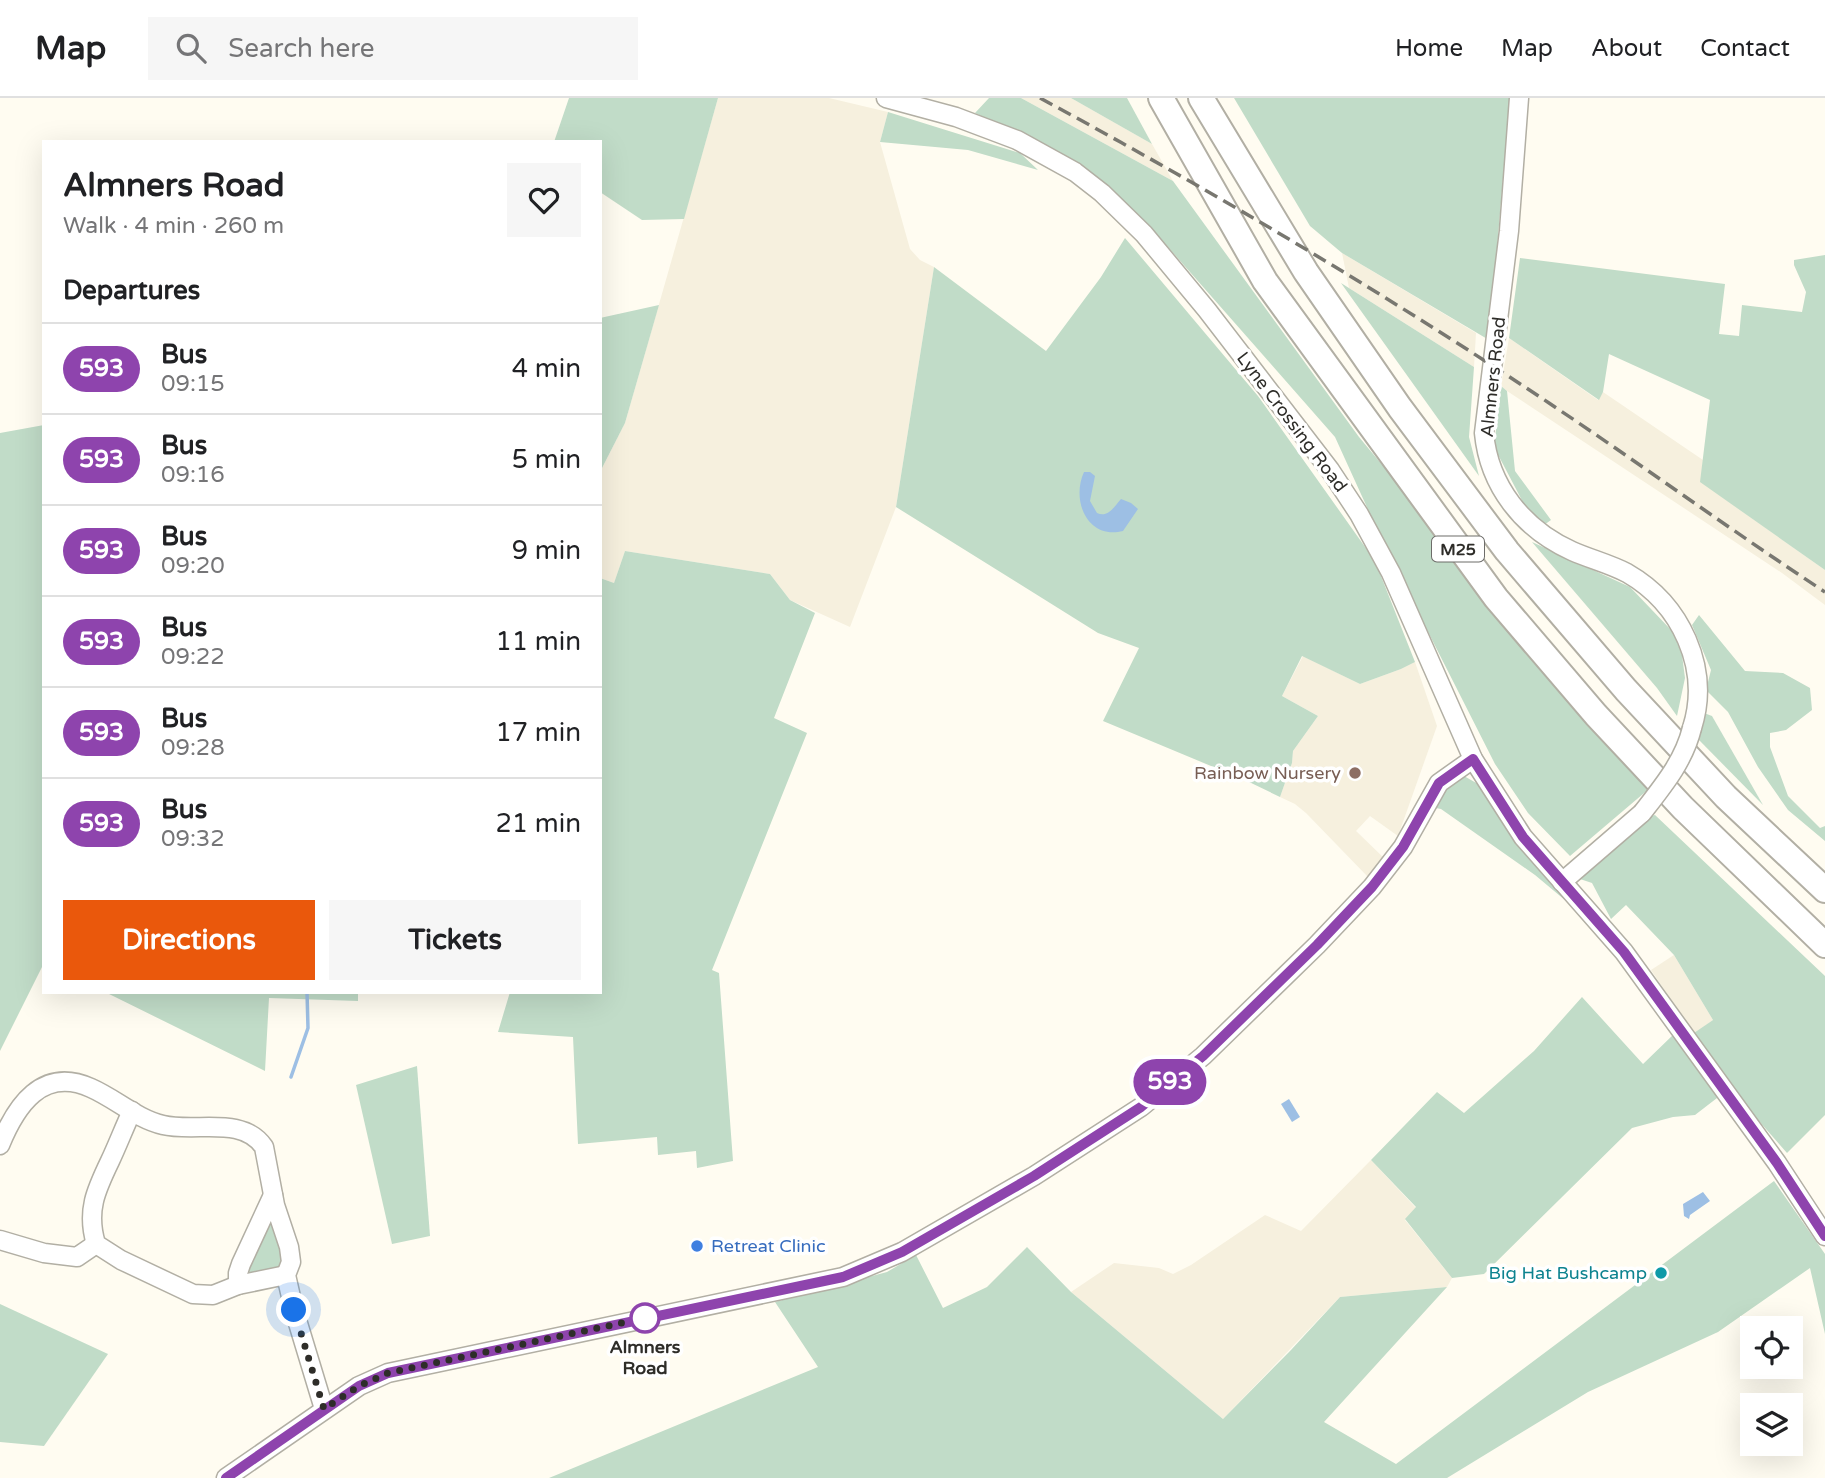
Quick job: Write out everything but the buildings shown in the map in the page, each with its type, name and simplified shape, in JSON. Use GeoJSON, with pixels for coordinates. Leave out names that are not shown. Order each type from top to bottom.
{"type":"FeatureCollection","features":[{"type":"Feature","properties":{"kind":"highway","name":"M25"},"geometry":{"type":"LineString","coordinates":[[1161,98],[1265,281],[1496,598],[1596,715],[1683,808],[1825,945]]}},
{"type":"Feature","properties":{"kind":"highway","name":"M25"},"geometry":{"type":"LineString","coordinates":[[1201,98],[1306,272],[1400,408],[1507,551],[1626,690],[1717,787],[1825,890]]}},
{"type":"Feature","properties":{"kind":"street","name":"Lyne Crossing Road"},"geometry":{"type":"LineString","coordinates":[[887,98],[956,117],[1017,140],[1045,153],[1075,172],[1102,193],[1144,234],[1207,310],[1306,439],[1359,514],[1391,573],[1473,759],[1523,837],[1624,952],[1777,1163],[1825,1236]]}},
{"type":"Feature","properties":{"kind":"street","name":"Almners Road"},"geometry":{"type":"LineString","coordinates":[[1520,98],[1509,231],[1485,433],[1486,456],[1511,505],[1536,530],[1569,549],[1627,573],[1659,598],[1684,629],[1697,673],[1698,701],[1692,728],[1675,771],[1642,813],[1562,881]]}},
{"type":"Feature","properties":{"kind":"street"},"geometry":{"type":"LineString","coordinates":[[226,1478],[359,1386],[388,1373],[843,1277],[902,1252],[1034,1176],[1141,1107],[1203,1056],[1317,945],[1372,887],[1403,847],[1439,783],[1473,759]]}},
{"type":"Feature","properties":{"kind":"street"},"geometry":{"type":"LineString","coordinates":[[0,1145],[18,1108],[38,1088],[75,1083],[91,1088],[132,1111],[165,1125],[242,1130],[259,1140],[264,1147],[273,1195],[289,1247],[291,1262],[286,1275],[294,1310],[324,1409]]}},
{"type":"Feature","properties":{"kind":"street"},"geometry":{"type":"LineString","coordinates":[[0,1240],[44,1254],[77,1257],[94,1237],[93,1205],[98,1184],[132,1111]]}},
{"type":"Feature","properties":{"kind":"street"},"geometry":{"type":"LineString","coordinates":[[239,1285],[238,1273],[241,1264],[273,1195]]}},
{"type":"Feature","properties":{"kind":"street"},"geometry":{"type":"LineString","coordinates":[[94,1237],[121,1259],[193,1294],[213,1295],[239,1285],[286,1275]]}},
{"type":"Feature","properties":{"kind":"shaded area"},"geometry":{"type":"Polygon","coordinates":[[[718,98],[829,98],[888,112],[880,142],[910,249],[920,260],[934,267],[896,507],[850,627],[790,600],[770,574],[625,551],[614,583],[602,579],[602,468],[625,423],[718,98]]]}},
{"type":"Feature","properties":{"kind":"shaded area"},"geometry":{"type":"Polygon","coordinates":[[[1021,98],[1071,98],[1152,144],[1173,181],[1021,98]]]}},
{"type":"Feature","properties":{"kind":"shaded area"},"geometry":{"type":"Polygon","coordinates":[[[1342,253],[1476,333],[1474,367],[1349,288],[1342,253]]]}},
{"type":"Feature","properties":{"kind":"shaded area"},"geometry":{"type":"Polygon","coordinates":[[[1509,338],[1598,400],[1603,392],[1703,460],[1701,482],[1825,570],[1825,605],[1782,573],[1501,386],[1509,338]]]}},
{"type":"Feature","properties":{"kind":"shaded area","name":"Rainbow Nursery"},"geometry":{"type":"Polygon","coordinates":[[[1303,656],[1360,684],[1415,662],[1437,726],[1398,836],[1370,816],[1356,831],[1386,860],[1369,878],[1306,813],[1280,797],[1292,763],[1293,751],[1318,716],[1282,696],[1303,656]]]}},
{"type":"Feature","properties":{"kind":"shaded area"},"geometry":{"type":"Polygon","coordinates":[[[1674,955],[1713,1020],[1694,1034],[1651,970],[1674,955]]]}},
{"type":"Feature","properties":{"kind":"shaded area"},"geometry":{"type":"Polygon","coordinates":[[[1371,1160],[1416,1208],[1405,1220],[1452,1278],[1447,1287],[1340,1297],[1223,1419],[1071,1292],[1114,1263],[1159,1268],[1173,1274],[1191,1265],[1265,1215],[1301,1231],[1371,1160]]]}},
{"type":"Feature","properties":{"kind":"green space"},"geometry":{"type":"Polygon","coordinates":[[[569,98],[718,98],[684,219],[642,220],[602,193],[602,140],[555,140],[569,98]]]}},
{"type":"Feature","properties":{"kind":"green space"},"geometry":{"type":"Polygon","coordinates":[[[989,98],[1021,98],[1173,181],[1359,437],[1650,788],[1570,856],[1528,813],[1495,764],[1386,549],[1335,437],[1160,238],[1068,158],[975,113],[989,98]]]}},
{"type":"Feature","properties":{"kind":"green space"},"geometry":{"type":"Polygon","coordinates":[[[1071,98],[1127,98],[1152,144],[1071,98]]]}},
{"type":"Feature","properties":{"kind":"green space"},"geometry":{"type":"Polygon","coordinates":[[[1234,98],[1510,98],[1489,340],[1342,253],[1310,226],[1234,98]]]}},
{"type":"Feature","properties":{"kind":"green space"},"geometry":{"type":"Polygon","coordinates":[[[888,112],[1020,153],[1038,170],[968,150],[880,142],[888,112]]]}},
{"type":"Feature","properties":{"kind":"green space"},"geometry":{"type":"Polygon","coordinates":[[[1125,238],[1258,396],[1375,561],[1415,662],[1360,684],[1302,656],[1282,696],[1318,716],[1293,751],[1292,763],[1280,797],[1103,721],[1139,648],[1098,633],[896,507],[934,267],[1046,351],[1101,277],[1125,238]]]}},
{"type":"Feature","properties":{"kind":"green space"},"geometry":{"type":"Polygon","coordinates":[[[1825,255],[1825,570],[1700,482],[1710,400],[1609,354],[1603,392],[1599,400],[1509,338],[1520,258],[1725,284],[1719,334],[1739,336],[1742,305],[1802,312],[1806,292],[1794,260],[1825,255]]]}},
{"type":"Feature","properties":{"kind":"green space"},"geometry":{"type":"Polygon","coordinates":[[[1341,283],[1474,367],[1469,437],[1479,476],[1341,283]]]}},
{"type":"Feature","properties":{"kind":"green space"},"geometry":{"type":"Polygon","coordinates":[[[659,305],[625,423],[602,468],[602,318],[659,305]]]}},
{"type":"Feature","properties":{"kind":"green space"},"geometry":{"type":"Polygon","coordinates":[[[1501,386],[1507,391],[1515,471],[1551,520],[1544,525],[1526,508],[1494,447],[1501,386]]]}},
{"type":"Feature","properties":{"kind":"green space"},"geometry":{"type":"Polygon","coordinates":[[[42,425],[42,967],[0,1051],[0,433],[42,425]]]}},
{"type":"Feature","properties":{"kind":"green space"},"geometry":{"type":"Polygon","coordinates":[[[1532,542],[1630,587],[1673,632],[1682,655],[1685,678],[1677,716],[1657,688],[1532,542]]]}},
{"type":"Feature","properties":{"kind":"green space"},"geometry":{"type":"Polygon","coordinates":[[[625,551],[770,574],[790,600],[815,613],[774,718],[807,733],[712,970],[719,973],[733,1161],[697,1168],[696,1151],[658,1155],[657,1137],[578,1144],[573,1037],[498,1032],[509,994],[602,994],[602,579],[614,583],[625,551]]]}},
{"type":"Feature","properties":{"kind":"green space"},"geometry":{"type":"Polygon","coordinates":[[[1699,615],[1745,671],[1783,673],[1810,688],[1812,710],[1786,730],[1770,733],[1770,747],[1788,796],[1820,828],[1825,826],[1825,841],[1788,810],[1758,767],[1728,712],[1706,690],[1711,670],[1692,625],[1699,615]]]}},
{"type":"Feature","properties":{"kind":"green space"},"geometry":{"type":"Polygon","coordinates":[[[1704,713],[1712,716],[1763,805],[1699,740],[1704,713]]]}},
{"type":"Feature","properties":{"kind":"green space"},"geometry":{"type":"Polygon","coordinates":[[[1464,776],[1478,784],[1512,831],[1578,911],[1535,875],[1441,809],[1430,807],[1440,791],[1464,776]]]}},
{"type":"Feature","properties":{"kind":"green space"},"geometry":{"type":"Polygon","coordinates":[[[1655,815],[1825,976],[1825,1115],[1787,1153],[1730,1088],[1695,1115],[1673,1117],[1632,1128],[1484,1274],[1452,1278],[1405,1219],[1416,1207],[1371,1160],[1437,1092],[1464,1113],[1534,1051],[1582,997],[1643,1064],[1674,1034],[1694,1033],[1713,1020],[1674,955],[1626,905],[1611,919],[1592,883],[1577,878],[1648,817],[1655,815]]]}},
{"type":"Feature","properties":{"kind":"green space"},"geometry":{"type":"Polygon","coordinates":[[[109,994],[358,994],[358,1001],[269,998],[265,1071],[109,994]]]}},
{"type":"Feature","properties":{"kind":"green space"},"geometry":{"type":"Polygon","coordinates":[[[417,1066],[430,1236],[392,1244],[356,1085],[417,1066]]]}},
{"type":"Feature","properties":{"kind":"green space"},"geometry":{"type":"Polygon","coordinates":[[[1774,1181],[1825,1254],[1825,1334],[1810,1268],[1718,1332],[1588,1392],[1447,1478],[549,1478],[818,1367],[775,1302],[887,1272],[916,1255],[943,1308],[987,1287],[1027,1247],[1071,1292],[1223,1419],[1340,1297],[1447,1287],[1324,1422],[1396,1464],[1774,1181]]]}},
{"type":"Feature","properties":{"kind":"green space"},"geometry":{"type":"Polygon","coordinates":[[[274,1211],[285,1266],[246,1275],[244,1269],[274,1211]]]}},
{"type":"Feature","properties":{"kind":"green space"},"geometry":{"type":"Polygon","coordinates":[[[0,1304],[108,1354],[44,1446],[0,1442],[0,1304]]]}},
{"type":"Feature","properties":{"kind":"water"},"geometry":{"type":"Polygon","coordinates":[[[1084,472],[1095,476],[1090,501],[1097,513],[1108,513],[1121,499],[1138,509],[1123,531],[1100,530],[1091,524],[1085,515],[1080,494],[1084,472]]]}},
{"type":"Feature","properties":{"kind":"water"},"geometry":{"type":"Polygon","coordinates":[[[1289,1099],[1300,1117],[1292,1122],[1281,1104],[1289,1099]]]}},
{"type":"Feature","properties":{"kind":"water"},"geometry":{"type":"Polygon","coordinates":[[[1703,1192],[1710,1201],[1690,1215],[1689,1219],[1684,1216],[1683,1204],[1703,1192]]]}},
{"type":"Feature","properties":{"kind":"waterway"},"geometry":{"type":"LineString","coordinates":[[291,1077],[308,1028],[307,994]]}},
{"type":"Feature","properties":{"kind":"railway"},"geometry":{"type":"LineString","coordinates":[[1040,98],[1234,207],[1424,322],[1549,403],[1825,592]]}},
{"type":"Feature","properties":{"kind":"bus line","name":"593"},"geometry":{"type":"LineString","coordinates":[[226,1478],[359,1386],[388,1373],[843,1277],[902,1252],[1034,1176],[1141,1107],[1203,1056],[1317,945],[1382,876],[1403,847],[1439,783],[1473,759],[1523,837],[1624,952],[1777,1163],[1825,1236]]}},
{"type":"Feature","properties":{"kind":"place","name":"Rainbow Nursery"},"geometry":{"type":"Point","coordinates":[1355,773]}},
{"type":"Feature","properties":{"kind":"place","name":"Retreat Clinic"},"geometry":{"type":"Point","coordinates":[697,1246]}},
{"type":"Feature","properties":{"kind":"place","name":"Big Hat Bushcamp"},"geometry":{"type":"Point","coordinates":[1661,1273]}},
{"type":"Feature","properties":{"kind":"place","name":"Almners Road"},"geometry":{"type":"Point","coordinates":[645,1318]}},
{"type":"Feature","properties":{"kind":"route"},"geometry":{"type":"LineString","coordinates":[[294,1310],[324,1409],[359,1386],[388,1373],[645,1318]]}}]}
